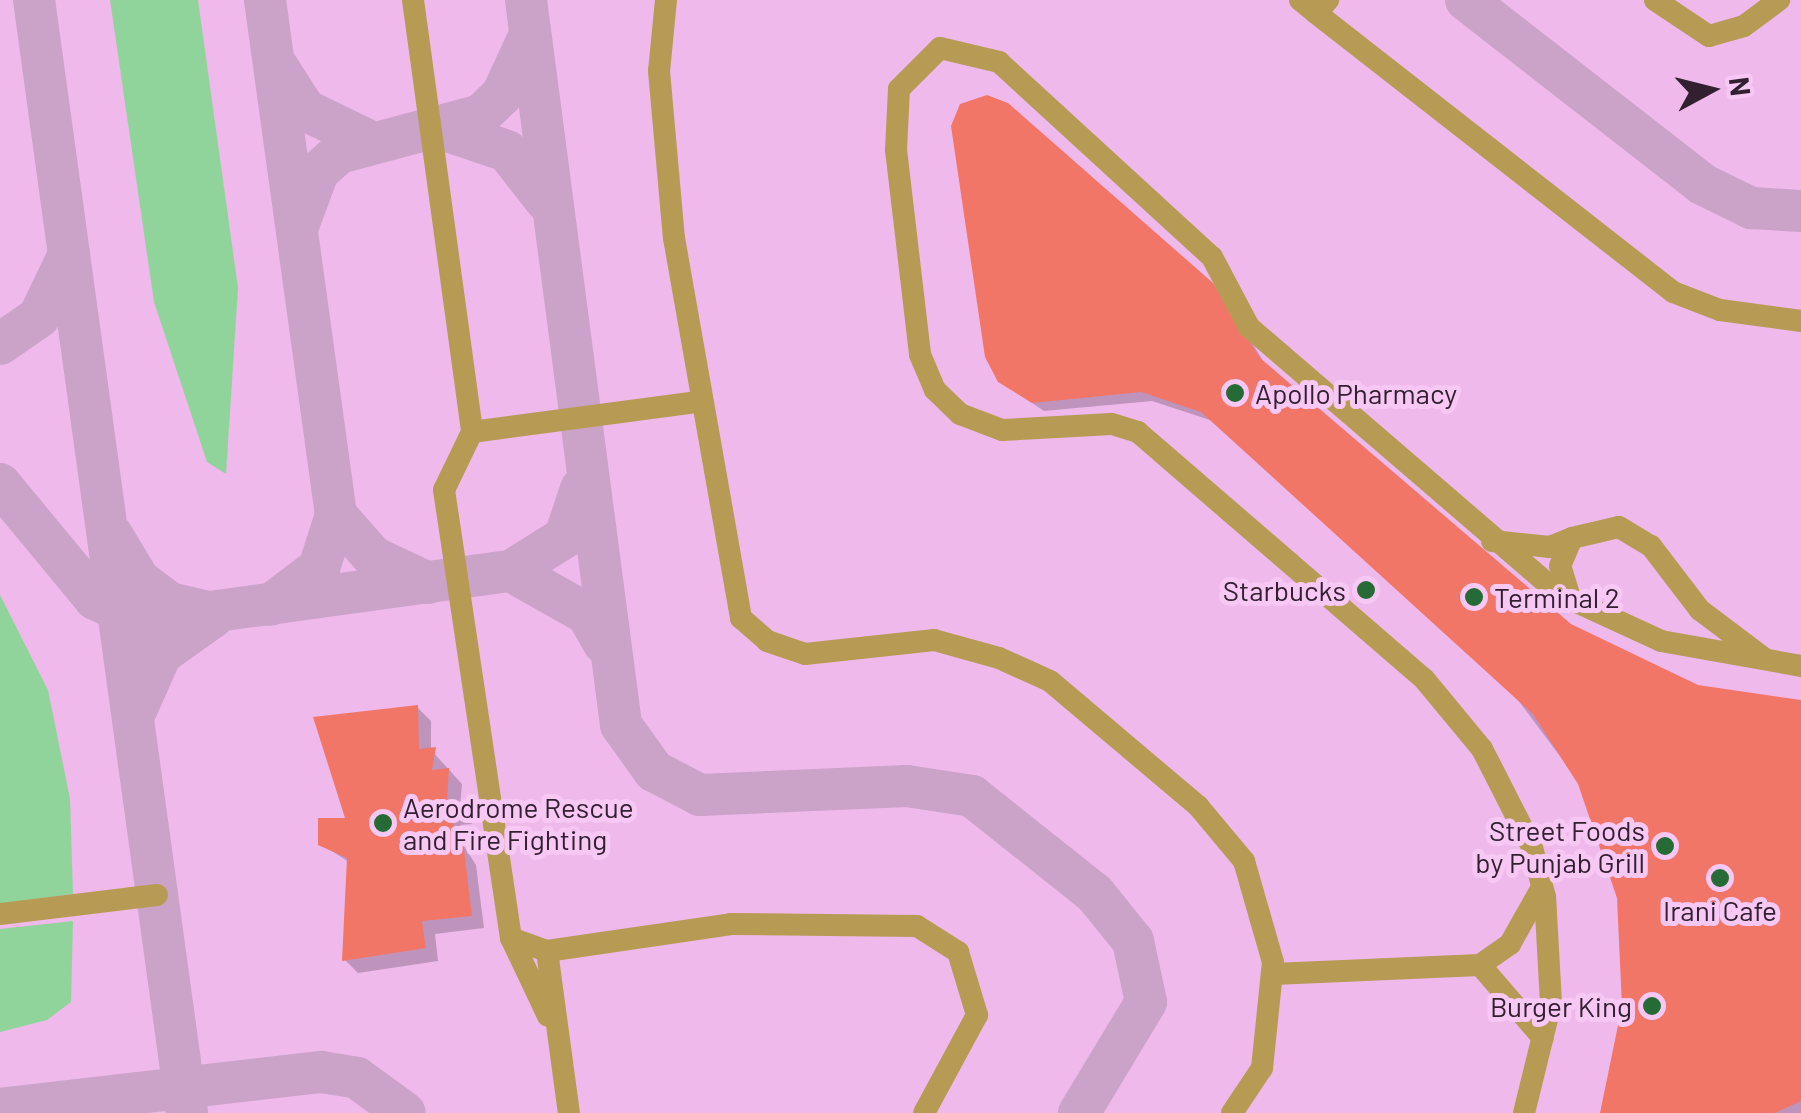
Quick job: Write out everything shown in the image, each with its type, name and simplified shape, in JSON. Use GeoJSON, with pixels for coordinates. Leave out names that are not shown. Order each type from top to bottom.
{"type":"FeatureCollection","features":[{"type":"Feature","properties":{"kind":"lane"},"geometry":{"type":"LineString","coordinates":[[413,0],[472,432],[444,490],[511,938],[558,1038]]}},
{"type":"Feature","properties":{"kind":"lane"},"geometry":{"type":"LineString","coordinates":[[666,0],[663,127],[696,402],[741,618],[767,641],[805,654],[934,640],[1050,681],[1198,806],[1244,862],[1262,898],[1274,974],[1262,1068],[1232,1113]]}},
{"type":"Feature","properties":{"kind":"lane"},"geometry":{"type":"LineString","coordinates":[[1654,0],[1708,36],[1744,26],[1779,0]]}},
{"type":"Feature","properties":{"kind":"lane"},"geometry":{"type":"LineString","coordinates":[[1315,4],[1673,292],[1720,310],[1801,321]]}},
{"type":"Feature","properties":{"kind":"lane"},"geometry":{"type":"LineString","coordinates":[[1524,1113],[1543,1038],[1553,965],[1542,886],[1509,794],[1434,690],[1171,458],[1110,424],[1002,430],[960,414],[935,390],[920,354],[896,150],[899,88],[918,64],[940,48],[999,62],[1212,256],[1248,327],[1492,541],[1570,601],[1661,641],[1776,667],[1801,666]]}},
{"type":"Feature","properties":{"kind":"lane"},"geometry":{"type":"LineString","coordinates":[[472,432],[696,402]]}},
{"type":"Feature","properties":{"kind":"lane"},"geometry":{"type":"LineString","coordinates":[[1492,541],[1550,547],[1600,526],[1634,533],[1700,610],[1776,667]]}},
{"type":"Feature","properties":{"kind":"lane"},"geometry":{"type":"LineString","coordinates":[[1570,601],[1560,566],[1572,538]]}},
{"type":"Feature","properties":{"kind":"lane"},"geometry":{"type":"LineString","coordinates":[[1274,974],[1480,965],[1510,944],[1542,886]]}},
{"type":"Feature","properties":{"kind":"lane"},"geometry":{"type":"LineString","coordinates":[[0,914],[157,895]]}},
{"type":"Feature","properties":{"kind":"lane"},"geometry":{"type":"LineString","coordinates":[[511,938],[547,951],[731,924],[916,926],[958,952],[977,1015],[924,1113]]}},
{"type":"Feature","properties":{"kind":"lane"},"geometry":{"type":"LineString","coordinates":[[547,951],[569,1113]]}},
{"type":"Feature","properties":{"kind":"lane"},"geometry":{"type":"LineString","coordinates":[[1480,965],[1543,1038]]}},
{"type":"Feature","properties":{"kind":"shaded area"},"geometry":{"type":"Polygon","coordinates":[[[0,0],[1801,0],[1801,1113],[0,1113],[0,0]]]}},
{"type":"Feature","properties":{"kind":"green space"},"geometry":{"type":"Polygon","coordinates":[[[110,0],[198,0],[238,288],[226,474],[207,462],[154,302],[110,0]]]}},
{"type":"Feature","properties":{"kind":"green space"},"geometry":{"type":"Polygon","coordinates":[[[0,595],[48,690],[70,799],[73,894],[0,904],[0,595]]]}},
{"type":"Feature","properties":{"kind":"green space"},"geometry":{"type":"Polygon","coordinates":[[[73,921],[71,1002],[47,1020],[0,1032],[0,929],[73,921]]]}},
{"type":"Feature","properties":{"kind":"building","name":"Terminal 2"},"geometry":{"type":"Polygon","coordinates":[[[987,95],[1008,103],[1213,283],[1260,358],[1571,624],[1698,685],[1801,700],[1801,1101],[1775,1113],[1600,1113],[1622,1006],[1617,898],[1578,784],[1533,714],[1201,412],[1141,392],[1032,403],[998,382],[985,357],[951,126],[960,104],[987,95]]]}},
{"type":"Feature","properties":{"kind":"building","name":"Aerodrome Rescue and Fire Fighting"},"geometry":{"type":"Polygon","coordinates":[[[418,705],[419,749],[436,747],[432,770],[449,768],[447,803],[459,802],[460,811],[448,812],[464,849],[472,916],[422,921],[426,948],[342,961],[347,858],[318,845],[318,818],[345,818],[313,717],[418,705]]]}},
{"type":"Feature","properties":{"kind":"taxiway"},"geometry":{"type":"LineString","coordinates":[[34,0],[187,1113]]}},
{"type":"Feature","properties":{"kind":"taxiway"},"geometry":{"type":"LineString","coordinates":[[265,0],[336,515],[319,568],[270,605]]}},
{"type":"Feature","properties":{"kind":"taxiway"},"geometry":{"type":"LineString","coordinates":[[526,0],[621,725],[654,771],[700,795],[907,786],[972,796],[1095,894],[1133,941],[1146,1002],[1079,1113]]}},
{"type":"Feature","properties":{"kind":"taxiway"},"geometry":{"type":"LineString","coordinates":[[1466,0],[1702,184],[1751,208],[1801,211]]}},
{"type":"Feature","properties":{"kind":"taxiway"},"geometry":{"type":"LineString","coordinates":[[298,226],[318,172],[339,153],[481,115],[502,95],[527,41]]}},
{"type":"Feature","properties":{"kind":"taxiway"},"geometry":{"type":"LineString","coordinates":[[277,66],[305,110],[365,139]]}},
{"type":"Feature","properties":{"kind":"taxiway"},"geometry":{"type":"LineString","coordinates":[[445,130],[507,151],[546,201]]}},
{"type":"Feature","properties":{"kind":"taxiway"},"geometry":{"type":"LineString","coordinates":[[0,344],[39,317],[69,254]]}},
{"type":"Feature","properties":{"kind":"taxiway"},"geometry":{"type":"LineString","coordinates":[[0,484],[95,599],[144,621],[511,571],[587,614],[604,644]]}},
{"type":"Feature","properties":{"kind":"taxiway"},"geometry":{"type":"LineString","coordinates":[[511,571],[565,537],[581,489]]}},
{"type":"Feature","properties":{"kind":"taxiway"},"geometry":{"type":"LineString","coordinates":[[336,515],[373,557],[428,583]]}},
{"type":"Feature","properties":{"kind":"taxiway"},"geometry":{"type":"LineString","coordinates":[[112,535],[139,580],[169,603],[207,612]]}},
{"type":"Feature","properties":{"kind":"taxiway"},"geometry":{"type":"LineString","coordinates":[[133,717],[161,654],[213,617]]}},
{"type":"Feature","properties":{"kind":"taxiway"},"geometry":{"type":"LineString","coordinates":[[0,1109],[321,1072],[357,1078],[405,1113]]}},
{"type":"Feature","properties":{"kind":"place","name":"Apollo Pharmacy"},"geometry":{"type":"Point","coordinates":[1235,393]}},
{"type":"Feature","properties":{"kind":"place","name":"Starbucks"},"geometry":{"type":"Point","coordinates":[1366,590]}},
{"type":"Feature","properties":{"kind":"place","name":"Terminal 2"},"geometry":{"type":"Point","coordinates":[1474,597]}},
{"type":"Feature","properties":{"kind":"place","name":"Aerodrome Rescue and Fire Fighting"},"geometry":{"type":"Point","coordinates":[383,823]}},
{"type":"Feature","properties":{"kind":"place","name":"Street Foods by Punjab Grill"},"geometry":{"type":"Point","coordinates":[1665,846]}},
{"type":"Feature","properties":{"kind":"place","name":"Irani Cafe"},"geometry":{"type":"Point","coordinates":[1720,878]}},
{"type":"Feature","properties":{"kind":"place","name":"Burger King"},"geometry":{"type":"Point","coordinates":[1652,1006]}}]}
